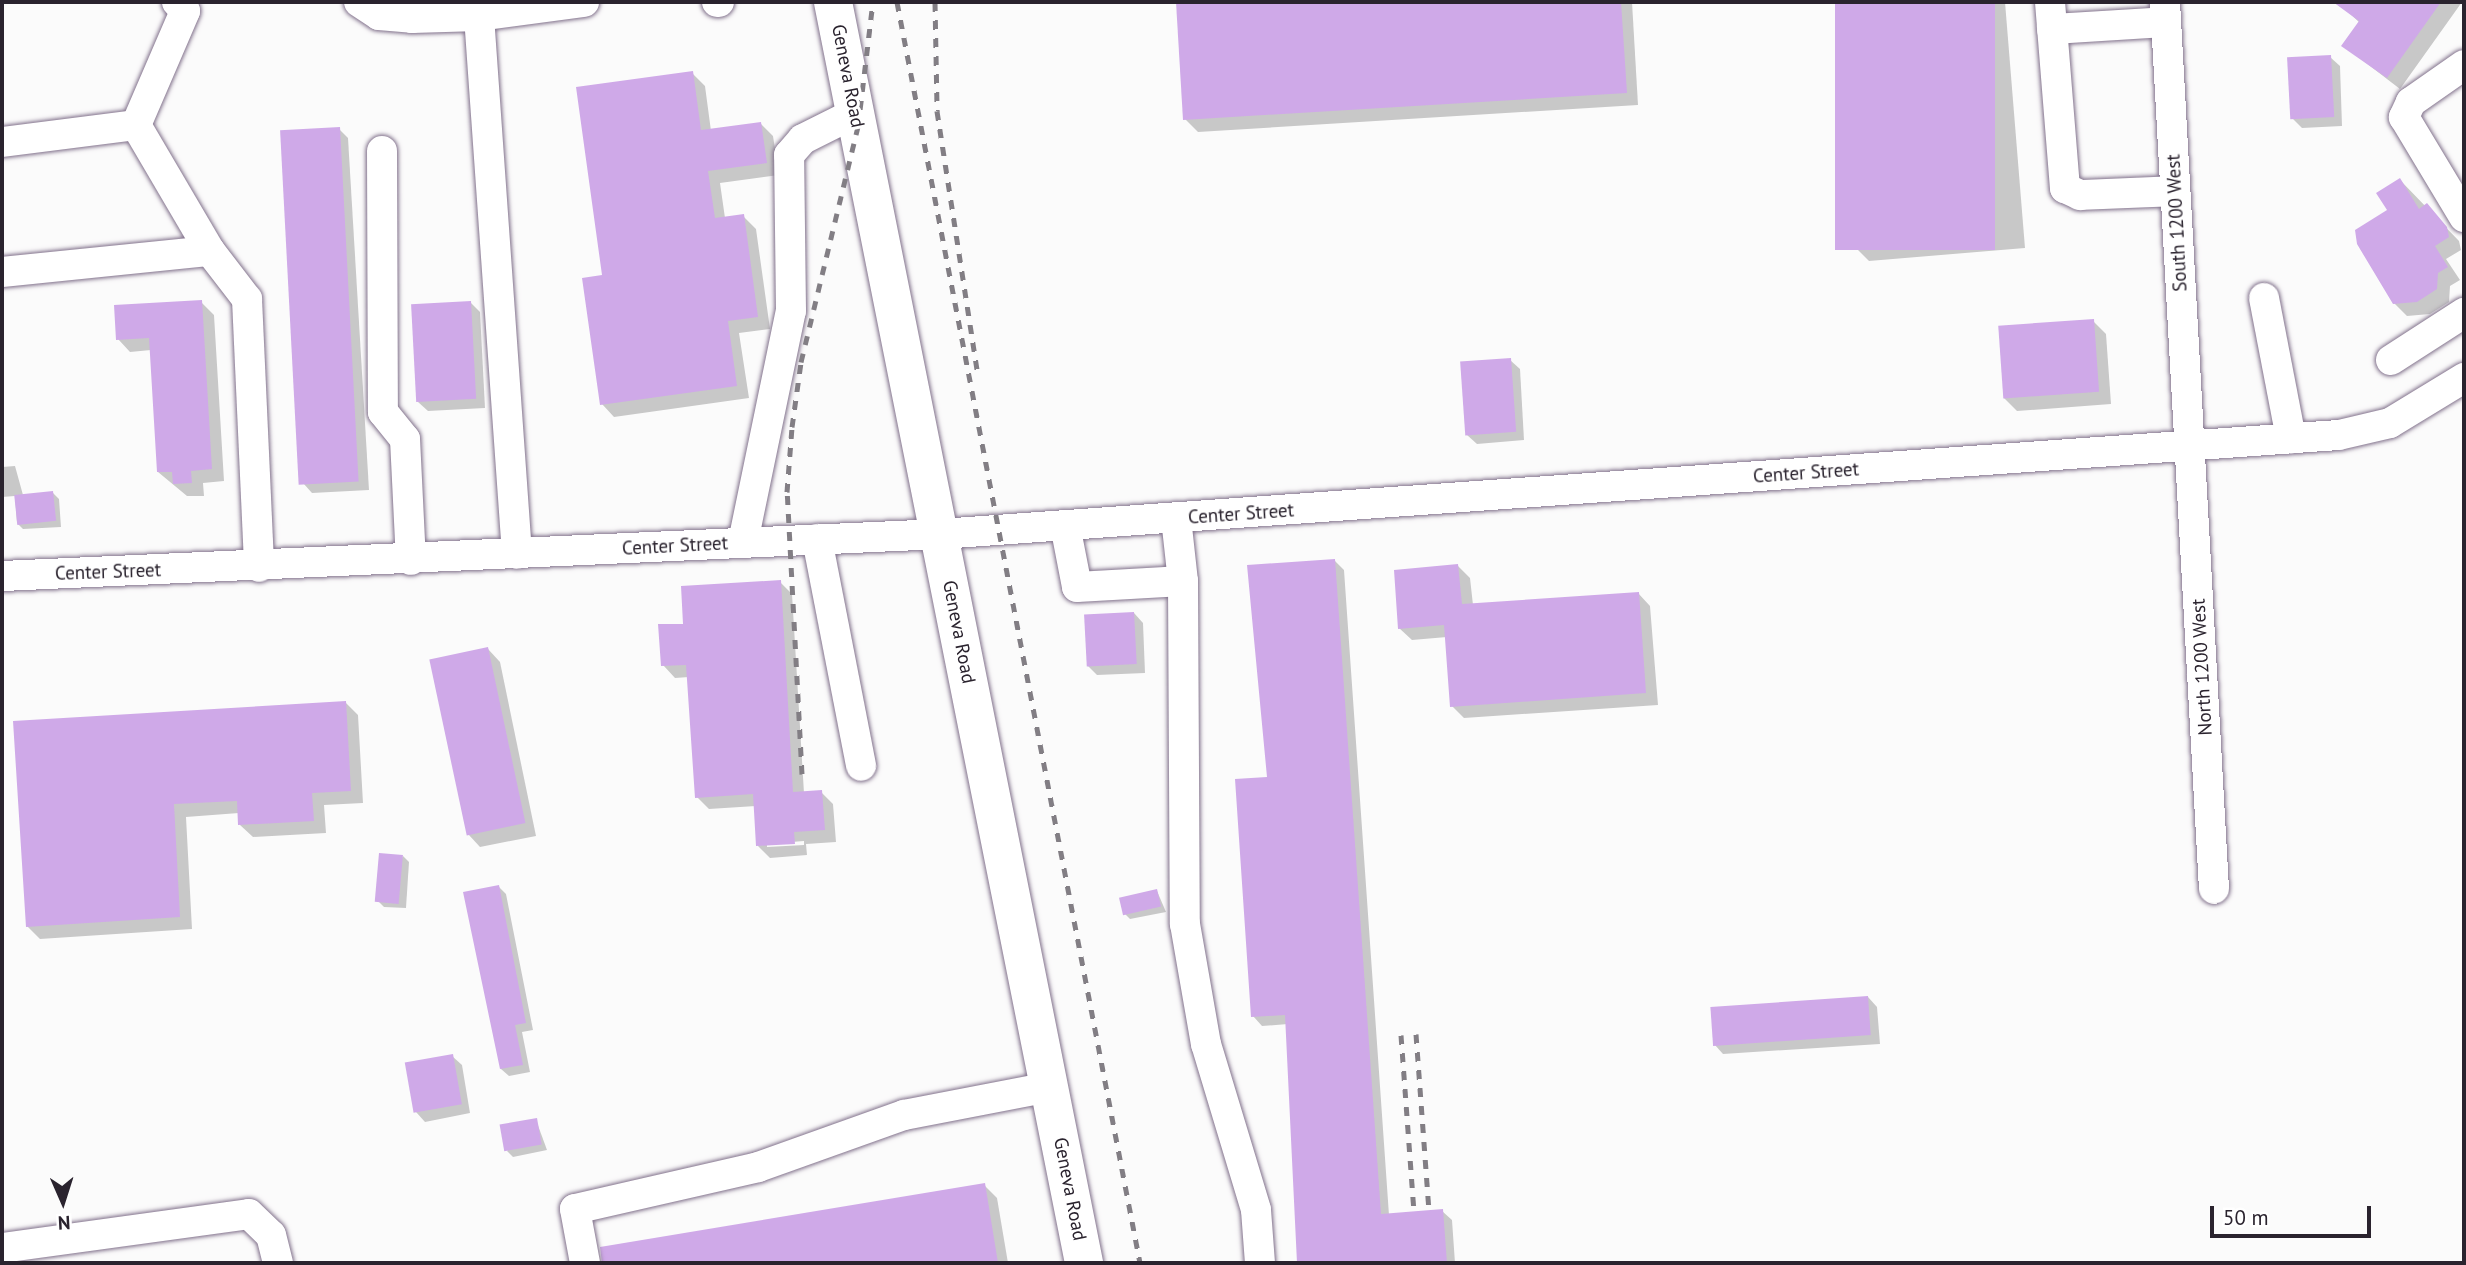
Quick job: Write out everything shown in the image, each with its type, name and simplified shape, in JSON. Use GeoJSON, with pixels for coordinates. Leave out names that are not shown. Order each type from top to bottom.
{"type":"FeatureCollection","features":[{"type":"Feature","properties":{"kind":"main road","name":"Geneva Road"},"geometry":{"type":"LineString","coordinates":[[834,2],[1084,1263]]}},
{"type":"Feature","properties":{"kind":"street"},"geometry":{"type":"LineString","coordinates":[[136,125],[186,10],[177,2]]}},
{"type":"Feature","properties":{"kind":"street"},"geometry":{"type":"LineString","coordinates":[[359,2],[379,15],[411,10],[569,3]]}},
{"type":"Feature","properties":{"kind":"street"},"geometry":{"type":"LineString","coordinates":[[478,9],[517,554]]}},
{"type":"Feature","properties":{"kind":"street"},"geometry":{"type":"LineString","coordinates":[[2165,12],[2051,15],[2065,188],[2080,195],[2175,191]]}},
{"type":"Feature","properties":{"kind":"street","name":"South 1200 West"},"geometry":{"type":"LineString","coordinates":[[2165,12],[2189,445]]}},
{"type":"Feature","properties":{"kind":"street"},"geometry":{"type":"LineString","coordinates":[[2464,65],[2411,102],[2404,117],[2464,217]]}},
{"type":"Feature","properties":{"kind":"street"},"geometry":{"type":"LineString","coordinates":[[743,542],[791,311],[789,155],[803,139],[855,113]]}},
{"type":"Feature","properties":{"kind":"street"},"geometry":{"type":"LineString","coordinates":[[2,142],[136,125]]}},
{"type":"Feature","properties":{"kind":"street"},"geometry":{"type":"LineString","coordinates":[[136,125],[210,251],[247,299],[259,567]]}},
{"type":"Feature","properties":{"kind":"street"},"geometry":{"type":"LineString","coordinates":[[382,151],[383,412],[405,439],[411,560]]}},
{"type":"Feature","properties":{"kind":"street"},"geometry":{"type":"LineString","coordinates":[[2,272],[210,251]]}},
{"type":"Feature","properties":{"kind":"street"},"geometry":{"type":"LineString","coordinates":[[2263,298],[2291,438]]}},
{"type":"Feature","properties":{"kind":"street"},"geometry":{"type":"LineString","coordinates":[[2391,360],[2464,313]]}},
{"type":"Feature","properties":{"kind":"street","name":"Center Street"},"geometry":{"type":"LineString","coordinates":[[2,576],[259,567],[940,534],[2291,438],[2390,423],[2464,378]]}},
{"type":"Feature","properties":{"kind":"street","name":"North 1200 West"},"geometry":{"type":"LineString","coordinates":[[2189,445],[2214,889]]}},
{"type":"Feature","properties":{"kind":"street"},"geometry":{"type":"LineString","coordinates":[[1176,518],[1183,581],[1185,924],[1206,1044],[1256,1210],[1259,1263]]}},
{"type":"Feature","properties":{"kind":"street"},"geometry":{"type":"LineString","coordinates":[[1065,525],[1077,587],[1183,581]]}},
{"type":"Feature","properties":{"kind":"street"},"geometry":{"type":"LineString","coordinates":[[817,539],[861,766]]}},
{"type":"Feature","properties":{"kind":"street"},"geometry":{"type":"LineString","coordinates":[[585,1263],[575,1209],[758,1167],[904,1115],[1049,1087]]}},
{"type":"Feature","properties":{"kind":"street"},"geometry":{"type":"LineString","coordinates":[[2,1248],[249,1214],[267,1228],[278,1263]]}},
{"type":"Feature","properties":{"kind":"building"},"geometry":{"type":"Polygon","coordinates":[[[1176,2],[1621,2],[1627,93],[1183,120],[1176,2]]]}},
{"type":"Feature","properties":{"kind":"building"},"geometry":{"type":"Polygon","coordinates":[[[1835,2],[1995,2],[1995,250],[1835,250],[1835,2]]]}},
{"type":"Feature","properties":{"kind":"building"},"geometry":{"type":"Polygon","coordinates":[[[2333,2],[2441,2],[2387,78],[2341,46],[2359,21],[2333,2]]]}},
{"type":"Feature","properties":{"kind":"building"},"geometry":{"type":"Polygon","coordinates":[[[2331,55],[2334,117],[2290,119],[2287,57],[2331,55]]]}},
{"type":"Feature","properties":{"kind":"building"},"geometry":{"type":"Polygon","coordinates":[[[693,71],[701,130],[761,122],[767,163],[708,171],[715,218],[744,214],[758,317],[728,321],[737,386],[600,405],[582,278],[602,275],[576,87],[693,71]]]}},
{"type":"Feature","properties":{"kind":"building"},"geometry":{"type":"Polygon","coordinates":[[[340,127],[359,482],[299,485],[280,130],[340,127]]]}},
{"type":"Feature","properties":{"kind":"building"},"geometry":{"type":"Polygon","coordinates":[[[2400,178],[2419,209],[2427,203],[2447,227],[2449,237],[2435,246],[2448,267],[2438,273],[2437,289],[2417,302],[2393,304],[2357,244],[2355,230],[2387,210],[2376,193],[2400,178]]]}},
{"type":"Feature","properties":{"kind":"building"},"geometry":{"type":"Polygon","coordinates":[[[202,300],[212,469],[191,471],[192,483],[173,484],[172,472],[157,472],[149,338],[116,340],[114,305],[202,300]]]}},
{"type":"Feature","properties":{"kind":"building"},"geometry":{"type":"Polygon","coordinates":[[[471,301],[476,399],[416,402],[411,304],[471,301]]]}},
{"type":"Feature","properties":{"kind":"building"},"geometry":{"type":"Polygon","coordinates":[[[2094,319],[2099,392],[2003,399],[1998,326],[2094,319]]]}},
{"type":"Feature","properties":{"kind":"building"},"geometry":{"type":"Polygon","coordinates":[[[1511,358],[1516,432],[1465,435],[1460,362],[1511,358]]]}},
{"type":"Feature","properties":{"kind":"building"},"geometry":{"type":"Polygon","coordinates":[[[53,491],[56,521],[17,525],[14,495],[53,491]]]}},
{"type":"Feature","properties":{"kind":"building"},"geometry":{"type":"Polygon","coordinates":[[[1335,559],[1381,1214],[1443,1209],[1447,1263],[1297,1263],[1285,1015],[1251,1017],[1235,779],[1267,777],[1247,565],[1335,559]]]}},
{"type":"Feature","properties":{"kind":"building"},"geometry":{"type":"Polygon","coordinates":[[[1458,564],[1462,604],[1639,592],[1646,693],[1450,707],[1444,625],[1398,629],[1394,570],[1458,564]]]}},
{"type":"Feature","properties":{"kind":"building"},"geometry":{"type":"Polygon","coordinates":[[[781,580],[793,792],[822,790],[825,830],[794,832],[795,844],[756,846],[753,794],[695,798],[686,665],[661,666],[658,624],[683,624],[681,586],[781,580]]]}},
{"type":"Feature","properties":{"kind":"building"},"geometry":{"type":"Polygon","coordinates":[[[1134,612],[1137,664],[1087,667],[1084,615],[1134,612]]]}},
{"type":"Feature","properties":{"kind":"building"},"geometry":{"type":"Polygon","coordinates":[[[488,647],[525,823],[467,836],[429,659],[488,647]]]}},
{"type":"Feature","properties":{"kind":"building"},"geometry":{"type":"Polygon","coordinates":[[[346,701],[351,791],[312,793],[314,821],[238,825],[237,801],[174,804],[180,917],[26,927],[13,721],[346,701]]]}},
{"type":"Feature","properties":{"kind":"building"},"geometry":{"type":"Polygon","coordinates":[[[379,853],[403,855],[399,904],[375,902],[379,853]]]}},
{"type":"Feature","properties":{"kind":"building"},"geometry":{"type":"Polygon","coordinates":[[[499,885],[526,1023],[515,1025],[523,1065],[500,1069],[463,892],[499,885]]]}},
{"type":"Feature","properties":{"kind":"building"},"geometry":{"type":"Polygon","coordinates":[[[1157,889],[1161,907],[1123,915],[1119,898],[1157,889]]]}},
{"type":"Feature","properties":{"kind":"building"},"geometry":{"type":"Polygon","coordinates":[[[1868,996],[1871,1035],[1713,1046],[1710,1007],[1868,996]]]}},
{"type":"Feature","properties":{"kind":"building"},"geometry":{"type":"Polygon","coordinates":[[[453,1054],[462,1104],[414,1113],[405,1063],[453,1054]]]}},
{"type":"Feature","properties":{"kind":"building"},"geometry":{"type":"Polygon","coordinates":[[[537,1118],[542,1145],[504,1151],[500,1125],[537,1118]]]}},
{"type":"Feature","properties":{"kind":"building"},"geometry":{"type":"Polygon","coordinates":[[[985,1183],[998,1263],[602,1263],[600,1247],[985,1183]]]}},
{"type":"Feature","properties":{"kind":"railway"},"geometry":{"type":"LineString","coordinates":[[802,774],[787,492],[792,427],[801,362],[858,127],[873,2]]}},
{"type":"Feature","properties":{"kind":"railway"},"geometry":{"type":"LineString","coordinates":[[897,2],[1140,1263]]}},
{"type":"Feature","properties":{"kind":"railway"},"geometry":{"type":"LineString","coordinates":[[935,2],[937,111],[978,376]]}},
{"type":"Feature","properties":{"kind":"railway"},"geometry":{"type":"LineString","coordinates":[[1416,1034],[1429,1210]]}},
{"type":"Feature","properties":{"kind":"railway"},"geometry":{"type":"LineString","coordinates":[[1401,1035],[1414,1211]]}}]}
